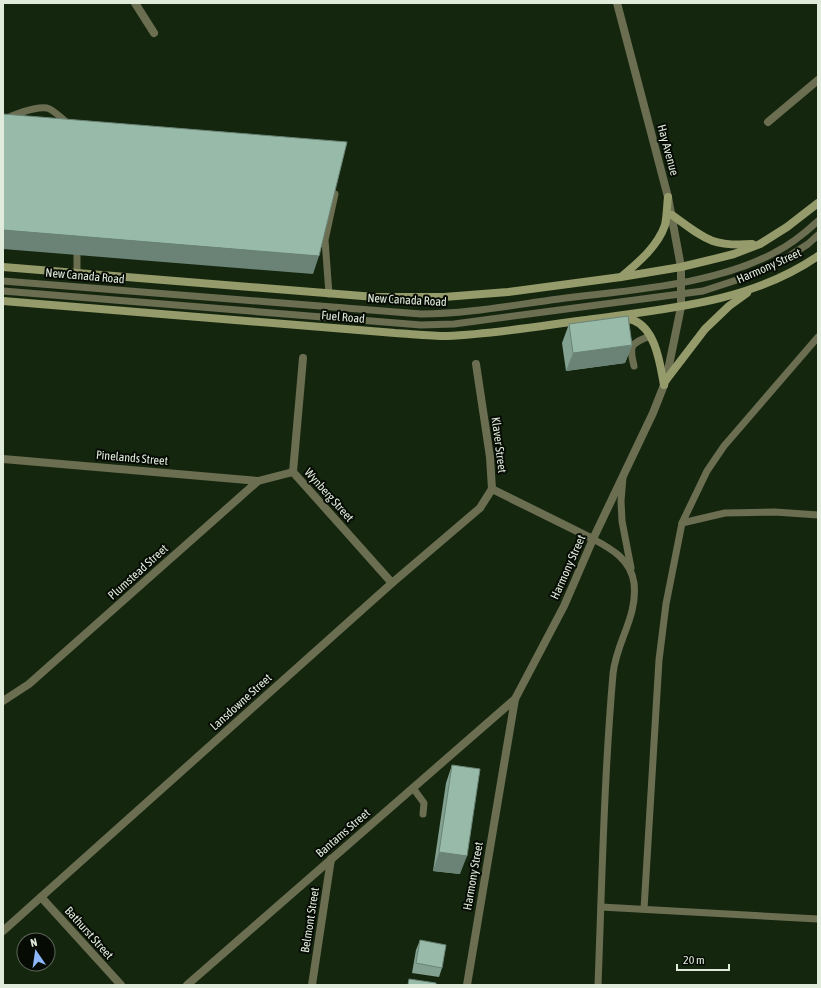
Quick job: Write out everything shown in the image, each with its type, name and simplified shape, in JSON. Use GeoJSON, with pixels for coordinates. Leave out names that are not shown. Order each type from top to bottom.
{"type":"FeatureCollection","features":[{"type":"Feature","properties":{"kind":"main road"},"geometry":{"type":"LineString","coordinates":[[620,277],[640,261],[660,236],[665,224],[668,197]]}},
{"type":"Feature","properties":{"kind":"main road","name":"Harmony Street"},"geometry":{"type":"LineString","coordinates":[[681,267],[734,254],[760,244],[787,228],[818,203]]}},
{"type":"Feature","properties":{"kind":"main road"},"geometry":{"type":"LineString","coordinates":[[672,215],[696,233],[715,243],[738,245],[760,244]]}},
{"type":"Feature","properties":{"kind":"main road","name":"Harmony Street"},"geometry":{"type":"LineString","coordinates":[[681,306],[709,301],[751,290],[795,270],[818,256]]}},
{"type":"Feature","properties":{"kind":"main road","name":"Fuel Road"},"geometry":{"type":"LineString","coordinates":[[3,267],[329,294],[375,297],[444,297],[508,292],[681,267]]}},
{"type":"Feature","properties":{"kind":"main road"},"geometry":{"type":"LineString","coordinates":[[665,382],[705,329],[729,306],[751,290]]}},
{"type":"Feature","properties":{"kind":"main road","name":"Fuel Road"},"geometry":{"type":"LineString","coordinates":[[3,301],[431,336],[479,333],[610,317],[681,306]]}},
{"type":"Feature","properties":{"kind":"main road"},"geometry":{"type":"LineString","coordinates":[[610,317],[632,320],[647,330],[658,356],[665,382]]}},
{"type":"Feature","properties":{"kind":"street"},"geometry":{"type":"LineString","coordinates":[[135,3],[154,33]]}},
{"type":"Feature","properties":{"kind":"street","name":"Hay Avenue"},"geometry":{"type":"LineString","coordinates":[[617,3],[672,215],[681,267],[681,306]]}},
{"type":"Feature","properties":{"kind":"street"},"geometry":{"type":"LineString","coordinates":[[768,122],[818,80]]}},
{"type":"Feature","properties":{"kind":"street","name":"Harmony Street"},"geometry":{"type":"LineString","coordinates":[[467,985],[515,699],[564,606],[593,539],[653,413],[665,382],[681,306]]}},
{"type":"Feature","properties":{"kind":"street","name":"Wynberg Street"},"geometry":{"type":"LineString","coordinates":[[303,358],[293,472],[392,584]]}},
{"type":"Feature","properties":{"kind":"street","name":"Klaver Street"},"geometry":{"type":"LineString","coordinates":[[476,364],[490,457],[492,489],[593,539]]}},
{"type":"Feature","properties":{"kind":"street","name":"Pinelands Street"},"geometry":{"type":"LineString","coordinates":[[3,459],[258,481]]}},
{"type":"Feature","properties":{"kind":"street","name":"Plumstead Street"},"geometry":{"type":"LineString","coordinates":[[3,701],[29,684],[258,481],[293,472]]}},
{"type":"Feature","properties":{"kind":"street","name":"Lansdowne Street"},"geometry":{"type":"LineString","coordinates":[[3,931],[392,584],[480,508],[492,489]]}},
{"type":"Feature","properties":{"kind":"street","name":"Bantams Street"},"geometry":{"type":"LineString","coordinates":[[187,985],[515,699]]}},
{"type":"Feature","properties":{"kind":"street","name":"Belmont Street"},"geometry":{"type":"LineString","coordinates":[[312,985],[331,858]]}},
{"type":"Feature","properties":{"kind":"street","name":"Bathurst Street"},"geometry":{"type":"LineString","coordinates":[[40,897],[121,985]]}},
{"type":"Feature","properties":{"kind":"lane"},"geometry":{"type":"LineString","coordinates":[[3,120],[18,113],[47,108],[56,113],[66,122],[67,132]]}},
{"type":"Feature","properties":{"kind":"lane"},"geometry":{"type":"LineString","coordinates":[[329,294],[325,240],[335,194]]}},
{"type":"Feature","properties":{"kind":"lane","name":"New Canada Road"},"geometry":{"type":"LineString","coordinates":[[3,281],[421,314],[458,313],[681,283],[722,273],[775,253],[818,221]]}},
{"type":"Feature","properties":{"kind":"lane","name":"New Canada Road"},"geometry":{"type":"LineString","coordinates":[[3,291],[421,325],[483,321],[703,291],[752,275],[783,260],[808,244],[818,235]]}},
{"type":"Feature","properties":{"kind":"lane"},"geometry":{"type":"LineString","coordinates":[[77,242],[77,273]]}},
{"type":"Feature","properties":{"kind":"lane"},"geometry":{"type":"LineString","coordinates":[[634,366],[631,349],[633,345],[636,342],[650,336]]}},
{"type":"Feature","properties":{"kind":"lane"},"geometry":{"type":"LineString","coordinates":[[644,909],[659,660],[666,604],[682,523],[707,471],[724,446],[818,337]]}},
{"type":"Feature","properties":{"kind":"lane"},"geometry":{"type":"LineString","coordinates":[[598,985],[609,726],[613,671],[632,615],[634,598],[634,583],[622,521],[621,501],[623,475]]}},
{"type":"Feature","properties":{"kind":"lane"},"geometry":{"type":"LineString","coordinates":[[682,523],[725,513],[776,512],[818,515]]}},
{"type":"Feature","properties":{"kind":"lane"},"geometry":{"type":"LineString","coordinates":[[593,539],[613,550],[621,557],[631,570]]}},
{"type":"Feature","properties":{"kind":"lane"},"geometry":{"type":"LineString","coordinates":[[413,788],[424,802],[423,814]]}},
{"type":"Feature","properties":{"kind":"lane"},"geometry":{"type":"LineString","coordinates":[[601,907],[818,919]]}},
{"type":"Feature","properties":{"kind":"building"},"geometry":{"type":"Polygon","coordinates":[[[3,114],[347,142],[319,256],[3,230],[3,114]]]}},
{"type":"Feature","properties":{"kind":"building"},"geometry":{"type":"Polygon","coordinates":[[[628,316],[632,345],[573,353],[569,324],[628,316]]]}},
{"type":"Feature","properties":{"kind":"building"},"geometry":{"type":"Polygon","coordinates":[[[452,765],[480,769],[467,856],[439,852],[452,765]]]}},
{"type":"Feature","properties":{"kind":"building"},"geometry":{"type":"Polygon","coordinates":[[[420,940],[446,945],[442,968],[416,963],[420,940]]]}},
{"type":"Feature","properties":{"kind":"building"},"geometry":{"type":"Polygon","coordinates":[[[409,979],[436,983],[436,985],[408,985],[409,979]]]}}]}
